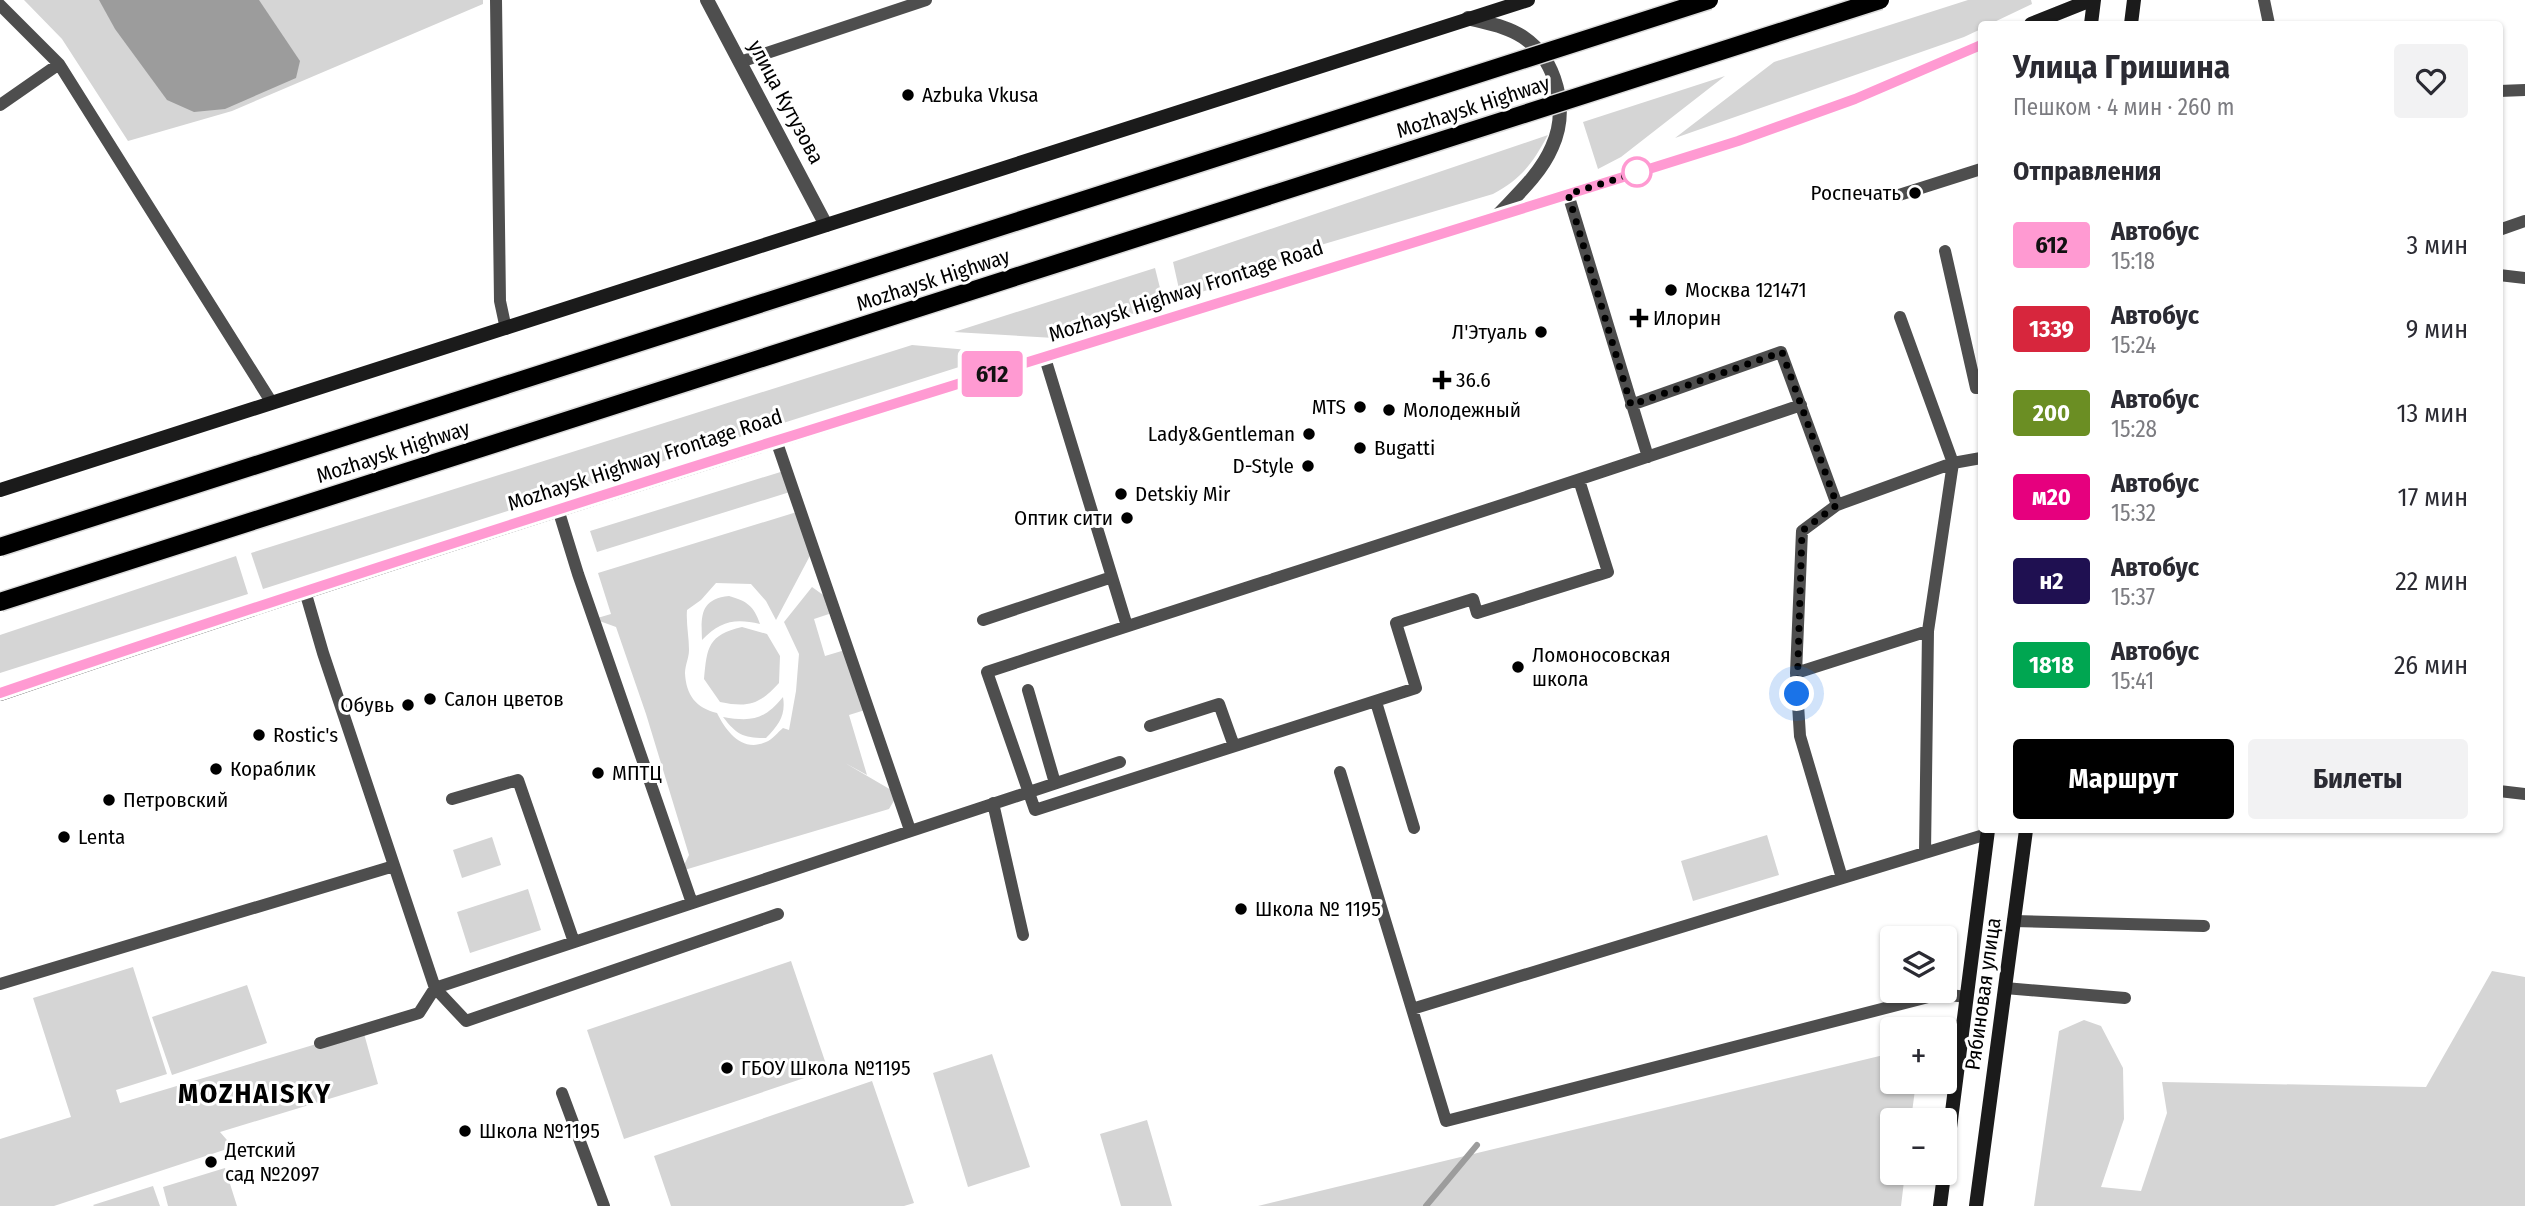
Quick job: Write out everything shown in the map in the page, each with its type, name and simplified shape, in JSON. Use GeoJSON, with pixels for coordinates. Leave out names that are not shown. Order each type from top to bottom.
{"type":"FeatureCollection","features":[{"type":"Feature","properties":{"kind":"main road","name":"Mozhaysk Highway"},"geometry":{"type":"LineString","coordinates":[[0,547],[1709,0]]}},
{"type":"Feature","properties":{"kind":"main road","name":"Mozhaysk Highway"},"geometry":{"type":"LineString","coordinates":[[0,602],[1880,0]]}},
{"type":"Feature","properties":{"kind":"main road"},"geometry":{"type":"LineString","coordinates":[[2039,21],[2093,0],[2091,21]]}},
{"type":"Feature","properties":{"kind":"main road"},"geometry":{"type":"LineString","coordinates":[[2131,21],[2133,0]]}},
{"type":"Feature","properties":{"kind":"main road"},"geometry":{"type":"LineString","coordinates":[[0,490],[1524,1]]}},
{"type":"Feature","properties":{"kind":"main road","name":"Mozhaysk Highway Frontage Road"},"geometry":{"type":"LineString","coordinates":[[0,694],[558,509],[1738,141],[1829,108],[1978,46]]}},
{"type":"Feature","properties":{"kind":"main road","name":"Рябиновая улица"},"geometry":{"type":"LineString","coordinates":[[1940,1206],[1988,833]]}},
{"type":"Feature","properties":{"kind":"main road","name":"Рябиновая улица"},"geometry":{"type":"LineString","coordinates":[[1976,1206],[2025,833]]}},
{"type":"Feature","properties":{"kind":"street","name":"улица Кутузова"},"geometry":{"type":"LineString","coordinates":[[707,0],[826,225]]}},
{"type":"Feature","properties":{"kind":"street"},"geometry":{"type":"LineString","coordinates":[[1468,18],[1500,26],[1522,36],[1540,51],[1552,71],[1558,93],[1560,117],[1553,147],[1534,175],[1499,214]]}},
{"type":"Feature","properties":{"kind":"lane"},"geometry":{"type":"LineString","coordinates":[[496,0],[500,301],[506,329]]}},
{"type":"Feature","properties":{"kind":"lane"},"geometry":{"type":"LineString","coordinates":[[740,62],[926,0]]}},
{"type":"Feature","properties":{"kind":"lane"},"geometry":{"type":"LineString","coordinates":[[2264,0],[2268,21]]}},
{"type":"Feature","properties":{"kind":"lane"},"geometry":{"type":"LineString","coordinates":[[0,5],[59,64],[272,403]]}},
{"type":"Feature","properties":{"kind":"lane"},"geometry":{"type":"LineString","coordinates":[[0,105],[59,64]]}},
{"type":"Feature","properties":{"kind":"lane"},"geometry":{"type":"LineString","coordinates":[[2503,91],[2525,89]]}},
{"type":"Feature","properties":{"kind":"lane"},"geometry":{"type":"LineString","coordinates":[[1899,195],[1978,170]]}},
{"type":"Feature","properties":{"kind":"lane"},"geometry":{"type":"LineString","coordinates":[[1568,194],[1648,457]]}},
{"type":"Feature","properties":{"kind":"lane"},"geometry":{"type":"LineString","coordinates":[[2503,228],[2525,220]]}},
{"type":"Feature","properties":{"kind":"lane"},"geometry":{"type":"LineString","coordinates":[[1945,251],[1978,388]]}},
{"type":"Feature","properties":{"kind":"lane"},"geometry":{"type":"LineString","coordinates":[[2503,275],[2525,278]]}},
{"type":"Feature","properties":{"kind":"lane"},"geometry":{"type":"LineString","coordinates":[[1900,317],[1954,463],[1928,631],[1925,853]]}},
{"type":"Feature","properties":{"kind":"lane"},"geometry":{"type":"LineString","coordinates":[[1631,405],[1782,352],[1837,505]]}},
{"type":"Feature","properties":{"kind":"lane"},"geometry":{"type":"LineString","coordinates":[[1045,358],[1127,626]]}},
{"type":"Feature","properties":{"kind":"lane"},"geometry":{"type":"LineString","coordinates":[[1579,480],[1608,572],[1477,613],[1473,598],[1396,623],[1416,688],[1035,810],[987,672],[1801,405]]}},
{"type":"Feature","properties":{"kind":"lane"},"geometry":{"type":"LineString","coordinates":[[776,440],[910,830]]}},
{"type":"Feature","properties":{"kind":"lane"},"geometry":{"type":"LineString","coordinates":[[1842,878],[1800,736],[1796,673],[1802,531],[1837,505],[1954,463],[1978,459]]}},
{"type":"Feature","properties":{"kind":"lane"},"geometry":{"type":"LineString","coordinates":[[558,509],[692,903]]}},
{"type":"Feature","properties":{"kind":"lane"},"geometry":{"type":"LineString","coordinates":[[983,620],[1112,577]]}},
{"type":"Feature","properties":{"kind":"lane"},"geometry":{"type":"LineString","coordinates":[[305,591],[323,653],[435,988],[466,1021],[778,914]]}},
{"type":"Feature","properties":{"kind":"lane"},"geometry":{"type":"LineString","coordinates":[[1796,673],[1928,631]]}},
{"type":"Feature","properties":{"kind":"lane"},"geometry":{"type":"LineString","coordinates":[[1028,690],[1055,783]]}},
{"type":"Feature","properties":{"kind":"lane"},"geometry":{"type":"LineString","coordinates":[[1376,702],[1414,828]]}},
{"type":"Feature","properties":{"kind":"lane"},"geometry":{"type":"LineString","coordinates":[[1150,726],[1219,704],[1234,746]]}},
{"type":"Feature","properties":{"kind":"lane"},"geometry":{"type":"LineString","coordinates":[[320,1043],[419,1013],[435,988],[1120,762]]}},
{"type":"Feature","properties":{"kind":"lane"},"geometry":{"type":"LineString","coordinates":[[1339,772],[1446,1121],[1940,994],[1966,997]]}},
{"type":"Feature","properties":{"kind":"lane"},"geometry":{"type":"LineString","coordinates":[[452,799],[518,780],[574,942]]}},
{"type":"Feature","properties":{"kind":"lane"},"geometry":{"type":"LineString","coordinates":[[2503,791],[2525,794]]}},
{"type":"Feature","properties":{"kind":"lane"},"geometry":{"type":"LineString","coordinates":[[993,803],[1023,935]]}},
{"type":"Feature","properties":{"kind":"lane"},"geometry":{"type":"LineString","coordinates":[[1412,1009],[1985,833]]}},
{"type":"Feature","properties":{"kind":"lane"},"geometry":{"type":"LineString","coordinates":[[0,984],[394,866]]}},
{"type":"Feature","properties":{"kind":"lane"},"geometry":{"type":"LineString","coordinates":[[2013,921],[2204,926]]}},
{"type":"Feature","properties":{"kind":"lane"},"geometry":{"type":"LineString","coordinates":[[2005,988],[2126,998]]}},
{"type":"Feature","properties":{"kind":"lane"},"geometry":{"type":"LineString","coordinates":[[562,1093],[604,1206]]}},
{"type":"Feature","properties":{"kind":"shaded area"},"geometry":{"type":"Polygon","coordinates":[[[24,0],[483,0],[483,4],[232,111],[128,141],[62,39],[24,0]]]}},
{"type":"Feature","properties":{"kind":"shaded area"},"geometry":{"type":"Polygon","coordinates":[[[99,0],[259,0],[300,61],[296,78],[225,109],[194,112],[167,100],[115,29],[99,0]]]}},
{"type":"Feature","properties":{"kind":"shaded area"},"geometry":{"type":"Polygon","coordinates":[[[1968,0],[2031,0],[2032,4],[1996,21],[1978,21],[1978,30],[1964,37],[1675,138],[1774,62],[1968,0]]]}},
{"type":"Feature","properties":{"kind":"shaded area"},"geometry":{"type":"Polygon","coordinates":[[[1725,76],[1621,157],[1598,169],[1583,122],[1725,76]]]}},
{"type":"Feature","properties":{"kind":"shaded area"},"geometry":{"type":"Polygon","coordinates":[[[1548,135],[1525,169],[1512,182],[1493,194],[1314,247],[1228,284],[1181,298],[1173,262],[1548,135]]]}},
{"type":"Feature","properties":{"kind":"shaded area"},"geometry":{"type":"Polygon","coordinates":[[[1155,268],[1164,304],[1054,338],[954,332],[1155,268]]]}},
{"type":"Feature","properties":{"kind":"shaded area"},"geometry":{"type":"Polygon","coordinates":[[[912,345],[1003,353],[263,589],[251,553],[912,345]]]}},
{"type":"Feature","properties":{"kind":"shaded area"},"geometry":{"type":"Polygon","coordinates":[[[787,470],[793,491],[597,552],[590,531],[787,470]]]}},
{"type":"Feature","properties":{"kind":"shaded area"},"geometry":{"type":"Polygon","coordinates":[[[800,511],[813,550],[776,620],[766,601],[751,584],[716,583],[701,600],[687,610],[687,688],[698,704],[717,713],[730,733],[749,745],[768,741],[783,728],[789,730],[799,654],[784,622],[812,587],[826,597],[832,613],[814,619],[825,656],[845,650],[865,710],[849,715],[867,775],[845,763],[898,794],[889,809],[681,871],[689,855],[616,627],[594,619],[611,614],[598,573],[800,511]]]}},
{"type":"Feature","properties":{"kind":"shaded area"},"geometry":{"type":"Polygon","coordinates":[[[236,556],[248,594],[0,673],[0,635],[236,556]]]}},
{"type":"Feature","properties":{"kind":"shaded area"},"geometry":{"type":"Polygon","coordinates":[[[729,596],[749,605],[760,624],[735,621],[715,629],[702,640],[702,616],[707,605],[729,596]]]}},
{"type":"Feature","properties":{"kind":"shaded area"},"geometry":{"type":"Polygon","coordinates":[[[742,627],[767,634],[780,656],[779,683],[766,696],[753,703],[739,705],[720,702],[704,679],[708,651],[711,644],[722,634],[742,627]]]}},
{"type":"Feature","properties":{"kind":"shaded area"},"geometry":{"type":"Polygon","coordinates":[[[783,697],[781,719],[766,738],[741,734],[723,717],[757,718],[770,711],[783,697]]]}},
{"type":"Feature","properties":{"kind":"shaded area"},"geometry":{"type":"Polygon","coordinates":[[[1767,835],[1779,875],[1693,901],[1681,861],[1767,835]]]}},
{"type":"Feature","properties":{"kind":"shaded area"},"geometry":{"type":"Polygon","coordinates":[[[492,837],[501,865],[462,878],[453,850],[492,837]]]}},
{"type":"Feature","properties":{"kind":"shaded area"},"geometry":{"type":"Polygon","coordinates":[[[528,889],[541,930],[470,953],[457,912],[528,889]]]}},
{"type":"Feature","properties":{"kind":"shaded area"},"geometry":{"type":"Polygon","coordinates":[[[791,961],[828,1070],[624,1139],[587,1030],[791,961]]]}},
{"type":"Feature","properties":{"kind":"shaded area"},"geometry":{"type":"Polygon","coordinates":[[[133,967],[167,1074],[116,1090],[120,1103],[363,1030],[378,1084],[220,1132],[233,1147],[54,1206],[0,1206],[0,1139],[71,1117],[33,998],[133,967]]]}},
{"type":"Feature","properties":{"kind":"shaded area"},"geometry":{"type":"Polygon","coordinates":[[[2492,971],[2525,977],[2525,1206],[2034,1206],[2059,1031],[2084,1020],[2101,1026],[2123,1068],[2124,1119],[2101,1187],[2141,1191],[2167,1113],[2162,1082],[2426,1087],[2492,971]]]}},
{"type":"Feature","properties":{"kind":"shaded area"},"geometry":{"type":"Polygon","coordinates":[[[247,985],[267,1043],[172,1075],[152,1017],[247,985]]]}},
{"type":"Feature","properties":{"kind":"shaded area"},"geometry":{"type":"Polygon","coordinates":[[[992,1054],[1030,1167],[968,1187],[933,1073],[992,1054]]]}},
{"type":"Feature","properties":{"kind":"shaded area"},"geometry":{"type":"Polygon","coordinates":[[[1880,1056],[1880,1094],[1914,1094],[1913,1108],[1880,1108],[1880,1185],[1904,1185],[1901,1206],[1258,1206],[1880,1056]]]}},
{"type":"Feature","properties":{"kind":"shaded area"},"geometry":{"type":"Polygon","coordinates":[[[872,1081],[914,1203],[904,1206],[671,1206],[654,1156],[872,1081]]]}},
{"type":"Feature","properties":{"kind":"shaded area"},"geometry":{"type":"Polygon","coordinates":[[[1147,1120],[1172,1206],[1121,1206],[1100,1134],[1147,1120]]]}},
{"type":"Feature","properties":{"kind":"shaded area"},"geometry":{"type":"Polygon","coordinates":[[[225,1168],[237,1206],[168,1206],[163,1187],[225,1168]]]}},
{"type":"Feature","properties":{"kind":"shaded area"},"geometry":{"type":"Polygon","coordinates":[[[153,1186],[160,1206],[93,1205],[153,1186]]]}},
{"type":"Feature","properties":{"kind":"waterway"},"geometry":{"type":"LineString","coordinates":[[1426,1206],[1477,1145]]}},
{"type":"Feature","properties":{"kind":"bus line","name":"612"},"geometry":{"type":"LineString","coordinates":[[0,693],[583,501],[1738,141],[1855,99],[1978,46]]}},
{"type":"Feature","properties":{"kind":"place","name":"Azbuka Vkusa"},"geometry":{"type":"Point","coordinates":[908,95]}},
{"type":"Feature","properties":{"kind":"place","name":"Роспечать"},"geometry":{"type":"Point","coordinates":[1915,193]}},
{"type":"Feature","properties":{"kind":"place","name":"Москва 121471"},"geometry":{"type":"Point","coordinates":[1671,290]}},
{"type":"Feature","properties":{"kind":"place","name":"Илорин"},"geometry":{"type":"Point","coordinates":[1639,318]}},
{"type":"Feature","properties":{"kind":"place","name":"Л'Этуаль"},"geometry":{"type":"Point","coordinates":[1541,332]}},
{"type":"Feature","properties":{"kind":"place","name":"36.6"},"geometry":{"type":"Point","coordinates":[1442,380]}},
{"type":"Feature","properties":{"kind":"place","name":"MTS"},"geometry":{"type":"Point","coordinates":[1360,407]}},
{"type":"Feature","properties":{"kind":"place","name":"Молодежный"},"geometry":{"type":"Point","coordinates":[1389,410]}},
{"type":"Feature","properties":{"kind":"place","name":"Lady&Gentleman"},"geometry":{"type":"Point","coordinates":[1309,434]}},
{"type":"Feature","properties":{"kind":"place","name":"Bugatti"},"geometry":{"type":"Point","coordinates":[1360,448]}},
{"type":"Feature","properties":{"kind":"place","name":"D-Style"},"geometry":{"type":"Point","coordinates":[1308,466]}},
{"type":"Feature","properties":{"kind":"place","name":"Detskiy Mir"},"geometry":{"type":"Point","coordinates":[1121,494]}},
{"type":"Feature","properties":{"kind":"place","name":"Оптик сити"},"geometry":{"type":"Point","coordinates":[1127,518]}},
{"type":"Feature","properties":{"kind":"place","name":"Ломоносовская школа"},"geometry":{"type":"Point","coordinates":[1518,667]}},
{"type":"Feature","properties":{"kind":"place","name":"Салон цветов"},"geometry":{"type":"Point","coordinates":[430,699]}},
{"type":"Feature","properties":{"kind":"place","name":"Обувь"},"geometry":{"type":"Point","coordinates":[408,705]}},
{"type":"Feature","properties":{"kind":"place","name":"Rostic's"},"geometry":{"type":"Point","coordinates":[259,735]}},
{"type":"Feature","properties":{"kind":"place","name":"Кораблик"},"geometry":{"type":"Point","coordinates":[216,769]}},
{"type":"Feature","properties":{"kind":"place","name":"МПТЦ"},"geometry":{"type":"Point","coordinates":[598,773]}},
{"type":"Feature","properties":{"kind":"place","name":"Петровский"},"geometry":{"type":"Point","coordinates":[109,800]}},
{"type":"Feature","properties":{"kind":"place","name":"Lenta"},"geometry":{"type":"Point","coordinates":[64,837]}},
{"type":"Feature","properties":{"kind":"place","name":"Школа № 1195"},"geometry":{"type":"Point","coordinates":[1241,909]}},
{"type":"Feature","properties":{"kind":"place","name":"ГБОУ Школа №1195"},"geometry":{"type":"Point","coordinates":[727,1068]}},
{"type":"Feature","properties":{"kind":"place","name":"Школа №1195"},"geometry":{"type":"Point","coordinates":[465,1131]}},
{"type":"Feature","properties":{"kind":"place","name":"Детский сад №2097"},"geometry":{"type":"Point","coordinates":[211,1162]}},
{"type":"Feature","properties":{"kind":"district","name":"MOZHAISKY"},"geometry":{"type":"Point","coordinates":[255,1093]}},
{"type":"Feature","properties":{"kind":"route"},"geometry":{"type":"LineString","coordinates":[[1637,172],[1643,171],[1568,194],[1631,405],[1782,352],[1837,505],[1802,531],[1797,694]]}}]}
